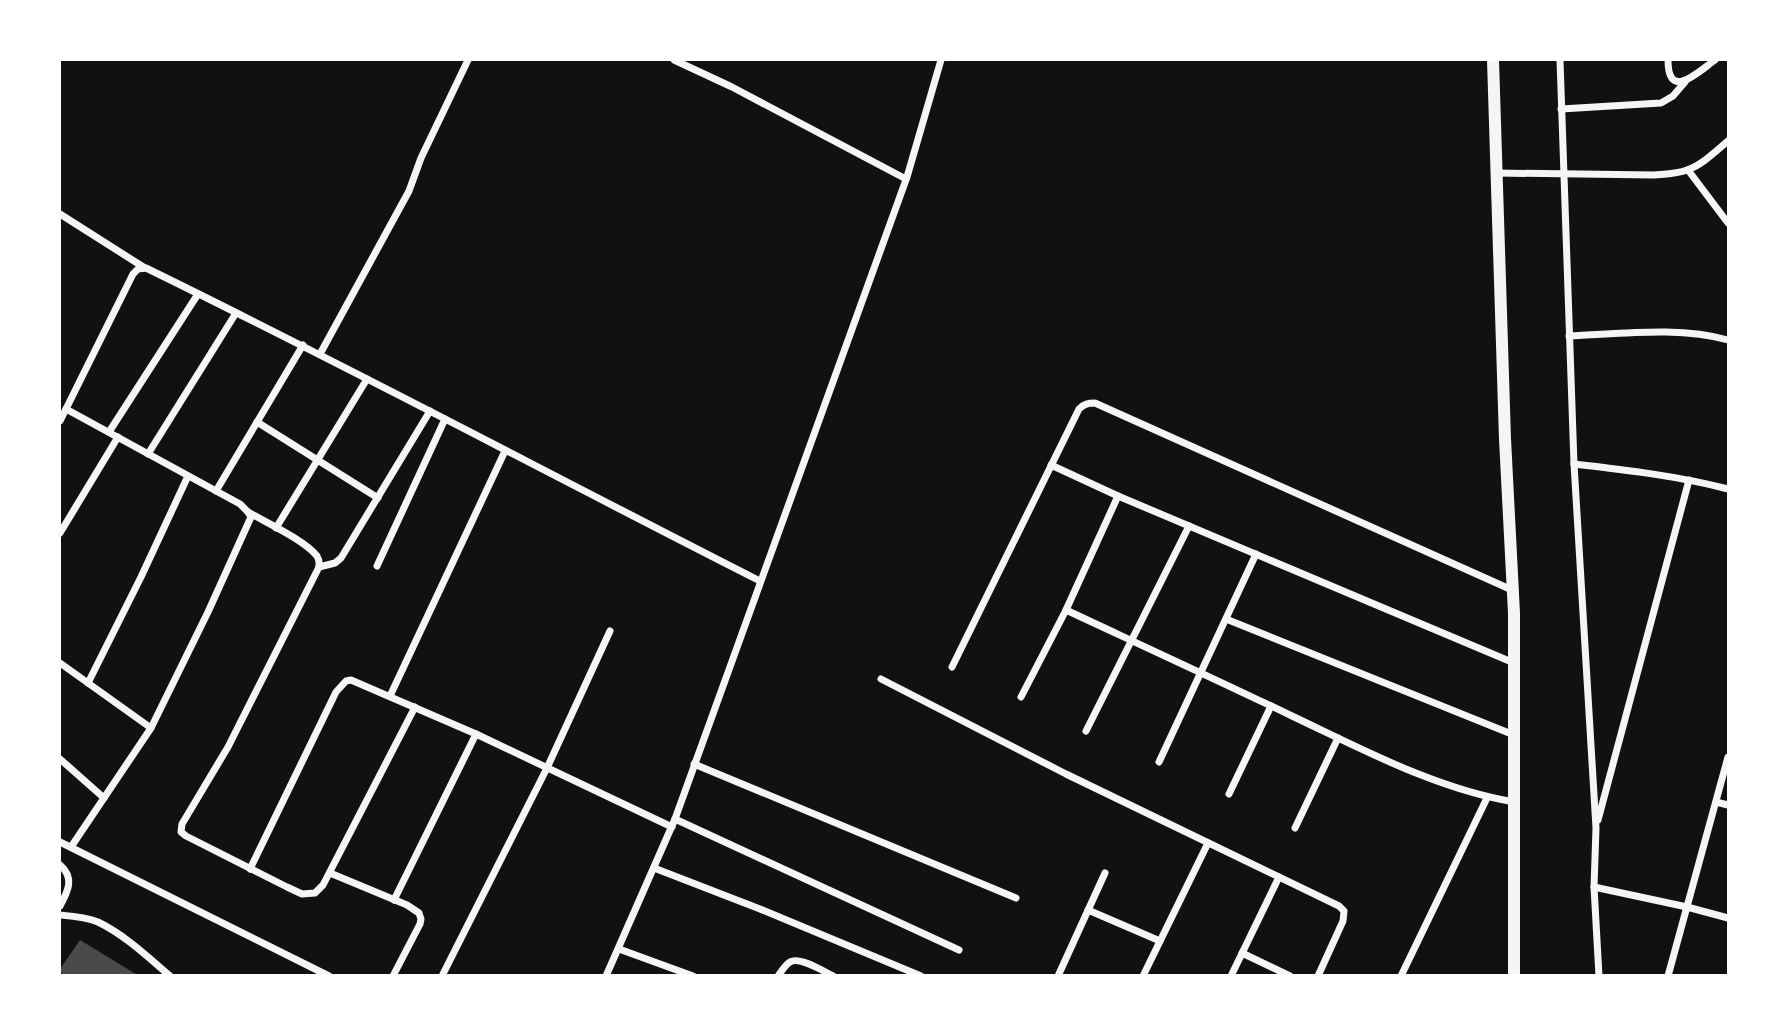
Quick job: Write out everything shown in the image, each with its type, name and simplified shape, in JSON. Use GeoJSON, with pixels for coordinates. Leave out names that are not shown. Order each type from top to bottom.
{"type":"FeatureCollection","features":[{"type":"Feature","properties":{"kind":"street"},"geometry":{"type":"LineString","coordinates":[[320,354],[410,191],[421,158],[468,60]]}},
{"type":"Feature","properties":{"kind":"street"},"geometry":{"type":"LineString","coordinates":[[674,60],[732,87],[906,179]]}},
{"type":"Feature","properties":{"kind":"street"},"geometry":{"type":"LineString","coordinates":[[606,975],[673,823],[906,179],[941,60]]}},
{"type":"Feature","properties":{"kind":"street"},"geometry":{"type":"LineString","coordinates":[[1493,60],[1514,663],[1514,975]]}},
{"type":"Feature","properties":{"kind":"street"},"geometry":{"type":"LineString","coordinates":[[1560,60],[1574,464],[1596,828],[1594,887],[1599,975]]}},
{"type":"Feature","properties":{"kind":"street"},"geometry":{"type":"LineString","coordinates":[[1668,60],[1672,78],[1685,82]]}},
{"type":"Feature","properties":{"kind":"street"},"geometry":{"type":"LineString","coordinates":[[1561,109],[1661,103],[1715,60]]}},
{"type":"Feature","properties":{"kind":"street"},"geometry":{"type":"LineString","coordinates":[[1496,173],[1654,175],[1688,170],[1728,141]]}},
{"type":"Feature","properties":{"kind":"street"},"geometry":{"type":"LineString","coordinates":[[1688,170],[1728,223]]}},
{"type":"Feature","properties":{"kind":"street"},"geometry":{"type":"LineString","coordinates":[[60,215],[142,269],[303,345],[760,582]]}},
{"type":"Feature","properties":{"kind":"street"},"geometry":{"type":"LineString","coordinates":[[60,421],[133,274],[142,269]]}},
{"type":"Feature","properties":{"kind":"street"},"geometry":{"type":"LineString","coordinates":[[110,432],[198,294]]}},
{"type":"Feature","properties":{"kind":"street"},"geometry":{"type":"LineString","coordinates":[[148,453],[236,313]]}},
{"type":"Feature","properties":{"kind":"street"},"geometry":{"type":"LineString","coordinates":[[1569,336],[1674,332],[1728,340]]}},
{"type":"Feature","properties":{"kind":"street"},"geometry":{"type":"LineString","coordinates":[[216,491],[303,345]]}},
{"type":"Feature","properties":{"kind":"street"},"geometry":{"type":"LineString","coordinates":[[276,528],[367,379]]}},
{"type":"Feature","properties":{"kind":"street"},"geometry":{"type":"LineString","coordinates":[[952,667],[1083,404],[1096,403],[1512,590]]}},
{"type":"Feature","properties":{"kind":"street"},"geometry":{"type":"LineString","coordinates":[[66,409],[240,504],[251,517],[151,728],[71,847]]}},
{"type":"Feature","properties":{"kind":"street"},"geometry":{"type":"LineString","coordinates":[[319,567],[335,563],[341,558],[430,411]]}},
{"type":"Feature","properties":{"kind":"street"},"geometry":{"type":"LineString","coordinates":[[377,566],[446,419]]}},
{"type":"Feature","properties":{"kind":"street"},"geometry":{"type":"LineString","coordinates":[[257,422],[378,498]]}},
{"type":"Feature","properties":{"kind":"street"},"geometry":{"type":"LineString","coordinates":[[60,533],[118,437]]}},
{"type":"Feature","properties":{"kind":"street"},"geometry":{"type":"LineString","coordinates":[[390,696],[505,451]]}},
{"type":"Feature","properties":{"kind":"street"},"geometry":{"type":"LineString","coordinates":[[1574,464],[1689,480],[1728,489]]}},
{"type":"Feature","properties":{"kind":"street"},"geometry":{"type":"LineString","coordinates":[[1051,465],[1118,496],[1514,663]]}},
{"type":"Feature","properties":{"kind":"street"},"geometry":{"type":"LineString","coordinates":[[88,683],[142,577],[188,476]]}},
{"type":"Feature","properties":{"kind":"street"},"geometry":{"type":"LineString","coordinates":[[1596,828],[1689,480]]}},
{"type":"Feature","properties":{"kind":"street"},"geometry":{"type":"LineString","coordinates":[[1021,697],[1066,610],[1118,496]]}},
{"type":"Feature","properties":{"kind":"street"},"geometry":{"type":"LineString","coordinates":[[248,512],[309,549],[317,556],[319,567],[228,747],[180,829],[181,832],[287,887],[307,895],[318,891],[330,873],[415,707]]}},
{"type":"Feature","properties":{"kind":"street"},"geometry":{"type":"LineString","coordinates":[[1086,732],[1189,526]]}},
{"type":"Feature","properties":{"kind":"street"},"geometry":{"type":"LineString","coordinates":[[1158,762],[1256,554]]}},
{"type":"Feature","properties":{"kind":"street"},"geometry":{"type":"LineString","coordinates":[[1066,610],[1361,749],[1460,790],[1514,802]]}},
{"type":"Feature","properties":{"kind":"street"},"geometry":{"type":"LineString","coordinates":[[1226,619],[1514,735]]}},
{"type":"Feature","properties":{"kind":"street"},"geometry":{"type":"LineString","coordinates":[[442,975],[547,768],[610,631]]}},
{"type":"Feature","properties":{"kind":"street"},"geometry":{"type":"LineString","coordinates":[[60,663],[151,728]]}},
{"type":"Feature","properties":{"kind":"street"},"geometry":{"type":"LineString","coordinates":[[881,679],[1066,774],[1339,906],[1344,911],[1343,920],[1318,975]]}},
{"type":"Feature","properties":{"kind":"street"},"geometry":{"type":"LineString","coordinates":[[250,869],[341,685],[346,681],[358,681],[547,768],[959,950]]}},
{"type":"Feature","properties":{"kind":"street"},"geometry":{"type":"LineString","coordinates":[[1229,794],[1271,706]]}},
{"type":"Feature","properties":{"kind":"street"},"geometry":{"type":"LineString","coordinates":[[394,900],[476,734]]}},
{"type":"Feature","properties":{"kind":"street"},"geometry":{"type":"LineString","coordinates":[[1295,828],[1338,738]]}},
{"type":"Feature","properties":{"kind":"street"},"geometry":{"type":"LineString","coordinates":[[1668,975],[1728,757]]}},
{"type":"Feature","properties":{"kind":"street"},"geometry":{"type":"LineString","coordinates":[[60,759],[104,798]]}},
{"type":"Feature","properties":{"kind":"street"},"geometry":{"type":"LineString","coordinates":[[694,764],[1016,898]]}},
{"type":"Feature","properties":{"kind":"street"},"geometry":{"type":"LineString","coordinates":[[1401,975],[1487,798]]}},
{"type":"Feature","properties":{"kind":"street"},"geometry":{"type":"LineString","coordinates":[[1716,802],[1728,805]]}},
{"type":"Feature","properties":{"kind":"street"},"geometry":{"type":"LineString","coordinates":[[60,842],[329,975]]}},
{"type":"Feature","properties":{"kind":"street"},"geometry":{"type":"LineString","coordinates":[[1143,975],[1208,843]]}},
{"type":"Feature","properties":{"kind":"street"},"geometry":{"type":"LineString","coordinates":[[60,865],[68,873],[69,880],[60,906]]}},
{"type":"Feature","properties":{"kind":"street"},"geometry":{"type":"LineString","coordinates":[[654,868],[920,975]]}},
{"type":"Feature","properties":{"kind":"street"},"geometry":{"type":"LineString","coordinates":[[330,873],[419,913],[420,924],[393,975]]}},
{"type":"Feature","properties":{"kind":"street"},"geometry":{"type":"LineString","coordinates":[[1058,975],[1105,873]]}},
{"type":"Feature","properties":{"kind":"street"},"geometry":{"type":"LineString","coordinates":[[1231,975],[1279,877]]}},
{"type":"Feature","properties":{"kind":"street"},"geometry":{"type":"LineString","coordinates":[[1594,887],[1728,918]]}},
{"type":"Feature","properties":{"kind":"street"},"geometry":{"type":"LineString","coordinates":[[1088,910],[1160,941]]}},
{"type":"Feature","properties":{"kind":"street"},"geometry":{"type":"LineString","coordinates":[[60,915],[98,922],[132,944],[170,975]]}},
{"type":"Feature","properties":{"kind":"street"},"geometry":{"type":"LineString","coordinates":[[619,949],[693,975]]}},
{"type":"Feature","properties":{"kind":"street"},"geometry":{"type":"LineString","coordinates":[[1242,953],[1290,975]]}},
{"type":"Feature","properties":{"kind":"street"},"geometry":{"type":"LineString","coordinates":[[778,975],[794,961],[833,975]]}},
{"type":"Feature","properties":{"kind":"building"},"geometry":{"type":"Polygon","coordinates":[[[80,940],[139,976],[66,976],[60,969],[80,940]]]}}]}
